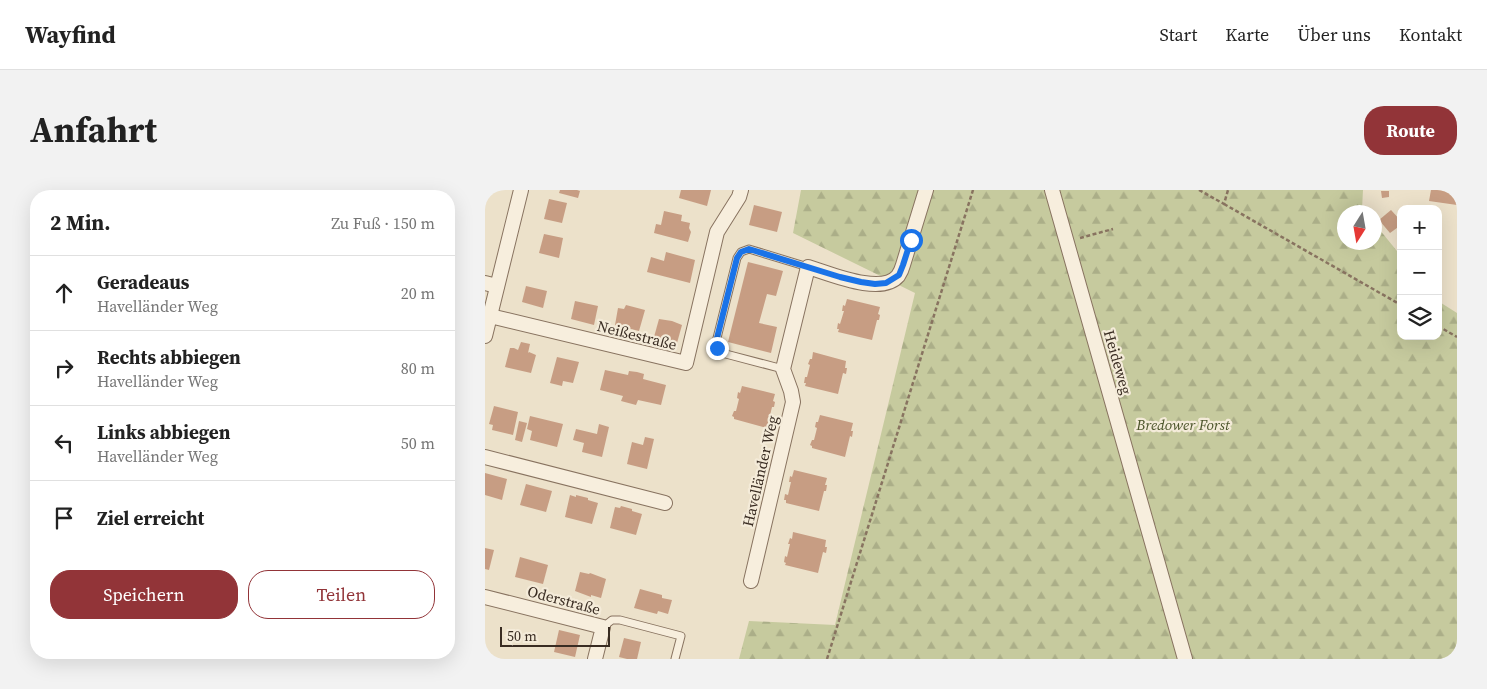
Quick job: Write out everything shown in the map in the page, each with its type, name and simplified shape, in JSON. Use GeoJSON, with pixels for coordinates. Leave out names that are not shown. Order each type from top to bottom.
{"type":"FeatureCollection","features":[{"type":"Feature","properties":{"kind":"street"},"geometry":{"type":"LineString","coordinates":[[485,336],[490,316],[491,284],[521,190]]}},
{"type":"Feature","properties":{"kind":"street","name":"Neißestraße"},"geometry":{"type":"LineString","coordinates":[[490,316],[686,363],[717,232],[739,197],[741,190]]}},
{"type":"Feature","properties":{"kind":"street"},"geometry":{"type":"LineString","coordinates":[[783,369],[808,267],[861,282],[875,284],[886,283],[894,279],[899,275],[903,265],[926,190]]}},
{"type":"Feature","properties":{"kind":"street","name":"Heideweg"},"geometry":{"type":"LineString","coordinates":[[1052,190],[1185,659]]}},
{"type":"Feature","properties":{"kind":"street","name":"Havelländer Weg"},"geometry":{"type":"LineString","coordinates":[[751,581],[793,402],[783,369]]}},
{"type":"Feature","properties":{"kind":"street"},"geometry":{"type":"LineString","coordinates":[[485,457],[665,503]]}},
{"type":"Feature","properties":{"kind":"street","name":"Oderstraße"},"geometry":{"type":"LineString","coordinates":[[485,597],[603,627],[595,659]]}},
{"type":"Feature","properties":{"kind":"lane"},"geometry":{"type":"LineString","coordinates":[[783,369],[722,354],[717,348],[716,342],[737,258],[741,252],[749,249],[808,267]]}},
{"type":"Feature","properties":{"kind":"lane"},"geometry":{"type":"LineString","coordinates":[[603,627],[612,620],[620,620],[681,636],[675,659]]}},
{"type":"Feature","properties":{"kind":"path"},"geometry":{"type":"LineString","coordinates":[[827,659],[973,190]]}},
{"type":"Feature","properties":{"kind":"path"},"geometry":{"type":"LineString","coordinates":[[1199,190],[1397,303]]}},
{"type":"Feature","properties":{"kind":"path"},"geometry":{"type":"LineString","coordinates":[[1224,204],[1228,190]]}},
{"type":"Feature","properties":{"kind":"path"},"geometry":{"type":"LineString","coordinates":[[1067,242],[1113,229]]}},
{"type":"Feature","properties":{"kind":"path"},"geometry":{"type":"LineString","coordinates":[[1442,328],[1457,337]]}},
{"type":"Feature","properties":{"kind":"green space","name":"Bredower Forst"},"geometry":{"type":"Polygon","coordinates":[[[801,190],[1363,190],[1362,205],[1337,205],[1337,250],[1382,250],[1382,233],[1397,251],[1397,340],[1442,340],[1442,304],[1457,313],[1457,659],[739,659],[749,621],[835,625],[915,293],[793,233],[801,190]]]}},
{"type":"Feature","properties":{"kind":"building"},"geometry":{"type":"Polygon","coordinates":[[[560,190],[580,191],[578,198],[559,193],[560,190]]]}},
{"type":"Feature","properties":{"kind":"building"},"geometry":{"type":"Polygon","coordinates":[[[681,190],[711,190],[707,206],[679,198],[681,190]]]}},
{"type":"Feature","properties":{"kind":"building"},"geometry":{"type":"Polygon","coordinates":[[[1431,190],[1457,190],[1457,205],[1429,201],[1431,190]]]}},
{"type":"Feature","properties":{"kind":"building"},"geometry":{"type":"Polygon","coordinates":[[[1381,191],[1389,191],[1389,197],[1382,198],[1381,191]]]}},
{"type":"Feature","properties":{"kind":"building"},"geometry":{"type":"Polygon","coordinates":[[[549,199],[567,203],[562,223],[544,219],[549,199]]]}},
{"type":"Feature","properties":{"kind":"building"},"geometry":{"type":"Polygon","coordinates":[[[754,205],[782,212],[777,232],[749,225],[754,205]]]}},
{"type":"Feature","properties":{"kind":"building"},"geometry":{"type":"Polygon","coordinates":[[[1391,210],[1397,217],[1397,228],[1390,233],[1382,224],[1382,218],[1391,210]]]}},
{"type":"Feature","properties":{"kind":"building"},"geometry":{"type":"Polygon","coordinates":[[[664,211],[682,215],[681,221],[690,223],[689,228],[691,232],[688,242],[654,233],[656,224],[661,225],[664,211]]]}},
{"type":"Feature","properties":{"kind":"building"},"geometry":{"type":"Polygon","coordinates":[[[544,234],[563,238],[559,258],[539,253],[544,234]]]}},
{"type":"Feature","properties":{"kind":"building"},"geometry":{"type":"Polygon","coordinates":[[[666,252],[695,260],[690,283],[647,272],[651,257],[664,261],[666,252]]]}},
{"type":"Feature","properties":{"kind":"building"},"geometry":{"type":"Polygon","coordinates":[[[748,262],[783,271],[776,296],[767,294],[759,323],[777,327],[771,353],[728,342],[748,262]]]}},
{"type":"Feature","properties":{"kind":"building"},"geometry":{"type":"Polygon","coordinates":[[[526,286],[547,291],[543,308],[522,302],[526,286]]]}},
{"type":"Feature","properties":{"kind":"building"},"geometry":{"type":"Polygon","coordinates":[[[847,299],[880,307],[879,320],[877,320],[872,340],[838,332],[838,323],[840,324],[844,311],[842,311],[843,305],[845,306],[847,299]]]}},
{"type":"Feature","properties":{"kind":"building"},"geometry":{"type":"Polygon","coordinates":[[[575,301],[598,306],[594,325],[571,319],[575,301]]]}},
{"type":"Feature","properties":{"kind":"building"},"geometry":{"type":"Polygon","coordinates":[[[626,305],[645,310],[639,331],[615,325],[618,308],[624,309],[626,305]]]}},
{"type":"Feature","properties":{"kind":"building"},"geometry":{"type":"Polygon","coordinates":[[[659,319],[682,325],[677,343],[654,337],[659,319]]]}},
{"type":"Feature","properties":{"kind":"building"},"geometry":{"type":"Polygon","coordinates":[[[521,342],[530,344],[528,353],[536,355],[531,373],[505,367],[510,348],[518,350],[521,342]]]}},
{"type":"Feature","properties":{"kind":"building"},"geometry":{"type":"Polygon","coordinates":[[[813,352],[846,361],[846,374],[843,373],[838,394],[805,386],[805,377],[807,377],[810,365],[808,364],[810,359],[812,359],[813,352]]]}},
{"type":"Feature","properties":{"kind":"building"},"geometry":{"type":"Polygon","coordinates":[[[557,357],[579,362],[573,383],[563,381],[562,386],[550,383],[557,357]]]}},
{"type":"Feature","properties":{"kind":"building"},"geometry":{"type":"Polygon","coordinates":[[[605,370],[628,375],[629,371],[637,372],[644,374],[643,379],[666,385],[661,405],[638,400],[636,405],[621,401],[623,396],[600,390],[605,370]]]}},
{"type":"Feature","properties":{"kind":"building"},"geometry":{"type":"Polygon","coordinates":[[[742,386],[775,394],[774,407],[772,407],[767,428],[734,419],[732,416],[734,411],[736,411],[739,399],[737,398],[738,392],[740,393],[742,386]]]}},
{"type":"Feature","properties":{"kind":"building"},"geometry":{"type":"Polygon","coordinates":[[[494,406],[518,412],[513,435],[492,430],[493,425],[489,424],[494,406]]]}},
{"type":"Feature","properties":{"kind":"building"},"geometry":{"type":"Polygon","coordinates":[[[820,415],[853,423],[852,437],[850,436],[845,457],[812,448],[810,445],[812,440],[814,440],[817,428],[815,427],[816,422],[818,422],[820,415]]]}},
{"type":"Feature","properties":{"kind":"building"},"geometry":{"type":"Polygon","coordinates":[[[530,416],[563,424],[557,447],[530,440],[532,431],[527,429],[530,416]]]}},
{"type":"Feature","properties":{"kind":"building"},"geometry":{"type":"Polygon","coordinates":[[[519,421],[527,423],[522,442],[515,440],[519,421]]]}},
{"type":"Feature","properties":{"kind":"building"},"geometry":{"type":"Polygon","coordinates":[[[599,424],[609,427],[602,457],[582,452],[584,443],[573,440],[576,429],[597,434],[599,424]]]}},
{"type":"Feature","properties":{"kind":"building"},"geometry":{"type":"Polygon","coordinates":[[[645,437],[654,439],[647,469],[627,464],[632,442],[643,445],[645,437]]]}},
{"type":"Feature","properties":{"kind":"building"},"geometry":{"type":"Polygon","coordinates":[[[794,470],[827,478],[826,491],[824,491],[819,511],[786,503],[786,500],[784,500],[785,494],[788,495],[791,482],[789,482],[790,476],[792,477],[794,470]]]}},
{"type":"Feature","properties":{"kind":"building"},"geometry":{"type":"Polygon","coordinates":[[[485,473],[507,479],[502,500],[485,495],[485,473]]]}},
{"type":"Feature","properties":{"kind":"building"},"geometry":{"type":"Polygon","coordinates":[[[526,484],[552,491],[546,512],[520,505],[526,484]]]}},
{"type":"Feature","properties":{"kind":"building"},"geometry":{"type":"Polygon","coordinates":[[[570,495],[588,498],[588,500],[598,503],[592,524],[565,517],[570,495]]]}},
{"type":"Feature","properties":{"kind":"building"},"geometry":{"type":"Polygon","coordinates":[[[621,506],[642,514],[636,535],[610,528],[615,507],[620,508],[621,506]]]}},
{"type":"Feature","properties":{"kind":"building"},"geometry":{"type":"Polygon","coordinates":[[[793,532],[826,540],[826,553],[823,552],[818,573],[785,565],[785,556],[787,557],[790,544],[788,544],[790,538],[792,539],[793,532]]]}},
{"type":"Feature","properties":{"kind":"building"},"geometry":{"type":"Polygon","coordinates":[[[485,548],[494,550],[489,570],[485,569],[485,548]]]}},
{"type":"Feature","properties":{"kind":"building"},"geometry":{"type":"Polygon","coordinates":[[[520,557],[548,565],[543,584],[515,577],[520,557]]]}},
{"type":"Feature","properties":{"kind":"building"},"geometry":{"type":"Polygon","coordinates":[[[580,572],[590,573],[606,579],[601,598],[591,595],[591,597],[575,591],[580,572]]]}},
{"type":"Feature","properties":{"kind":"building"},"geometry":{"type":"Polygon","coordinates":[[[640,589],[672,600],[668,614],[658,611],[657,614],[634,608],[640,589]]]}},
{"type":"Feature","properties":{"kind":"building"},"geometry":{"type":"Polygon","coordinates":[[[559,630],[580,635],[575,657],[554,652],[559,630]]]}},
{"type":"Feature","properties":{"kind":"building"},"geometry":{"type":"Polygon","coordinates":[[[624,638],[641,642],[637,659],[619,657],[624,638]]]}},
{"type":"Feature","properties":{"kind":"route"},"geometry":{"type":"LineString","coordinates":[[717,348],[716,342],[737,258],[741,252],[749,249],[840,277],[875,284],[886,283],[899,275],[911,240]]}}]}
